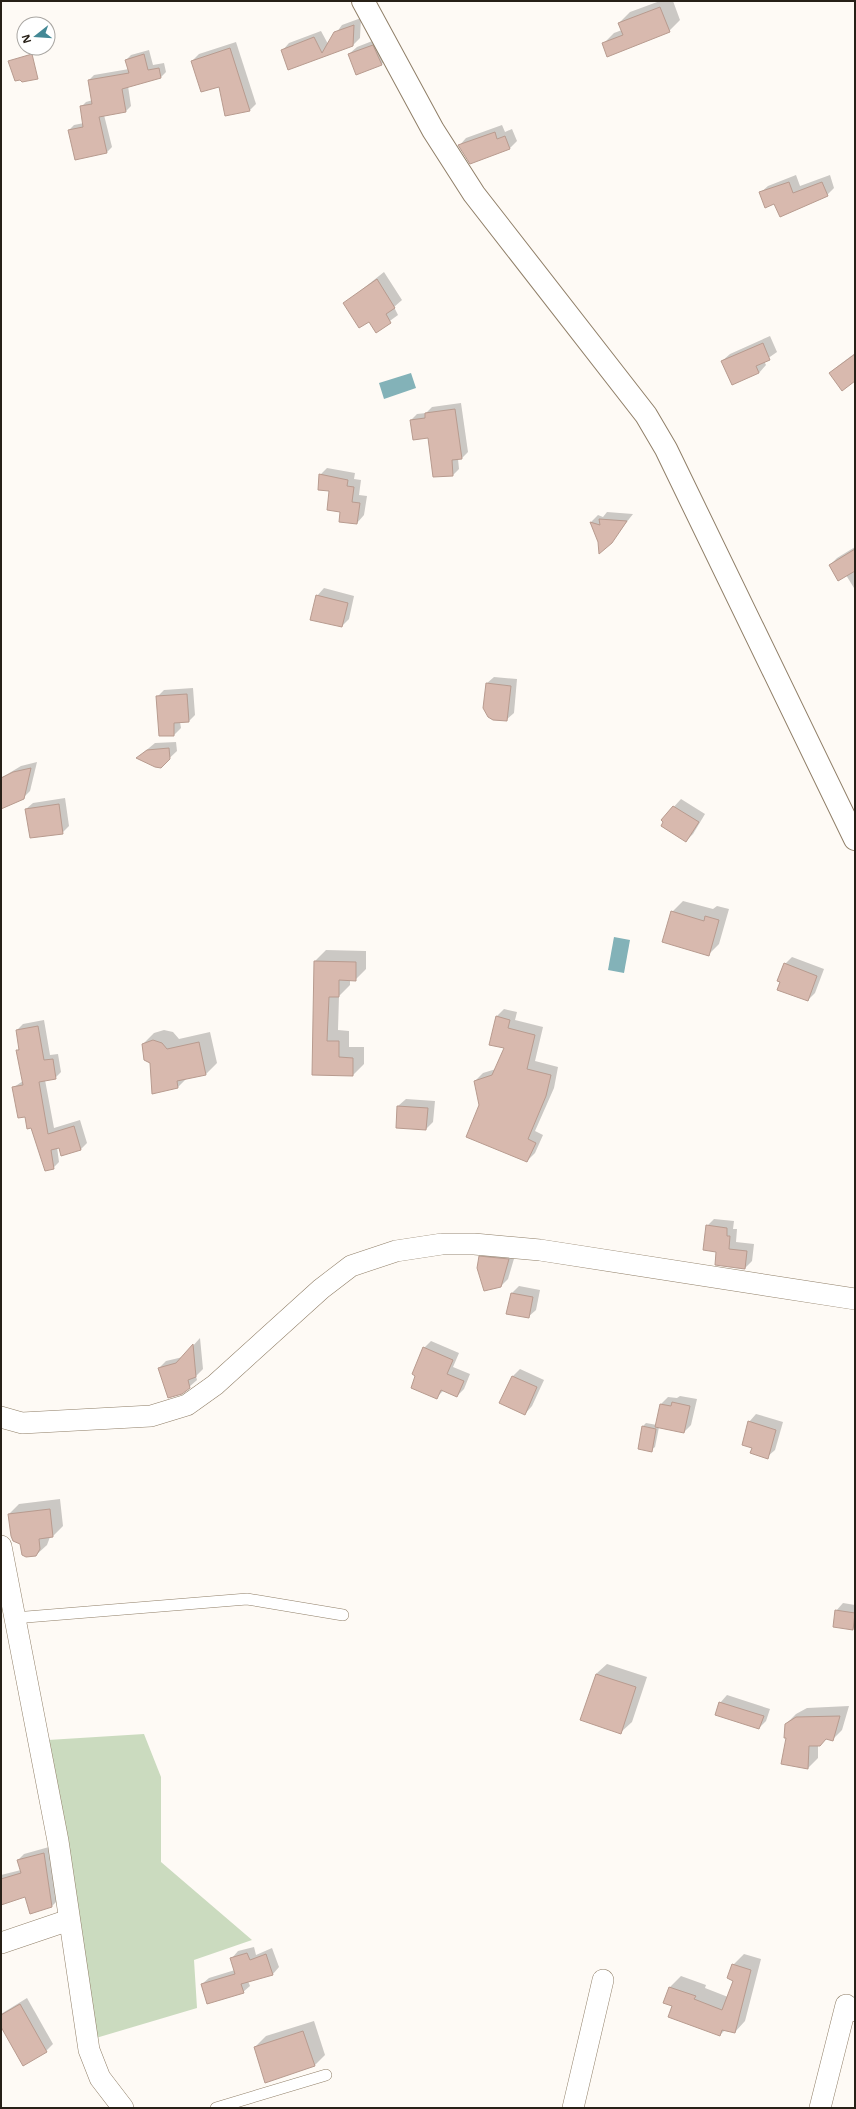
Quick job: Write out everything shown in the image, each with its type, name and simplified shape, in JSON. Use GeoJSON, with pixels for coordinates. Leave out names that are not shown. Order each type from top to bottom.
{"type":"FeatureCollection","features":[{"type":"Feature","properties":{"kind":"main road"},"geometry":{"type":"LineString","coordinates":[[363,1],[433,130],[474,194],[621,381],[666,449],[855,839]]}},
{"type":"Feature","properties":{"kind":"street"},"geometry":{"type":"LineString","coordinates":[[1,1417],[22,1423],[150,1416],[187,1404],[215,1385],[321,1289],[351,1266],[396,1251],[442,1244],[474,1244],[540,1250],[855,1299]]}},
{"type":"Feature","properties":{"kind":"street"},"geometry":{"type":"LineString","coordinates":[[1,1546],[58,1841],[90,2050],[100,2078],[123,2108]]}},
{"type":"Feature","properties":{"kind":"street"},"geometry":{"type":"LineString","coordinates":[[1,1943],[69,1920]]}},
{"type":"Feature","properties":{"kind":"street"},"geometry":{"type":"LineString","coordinates":[[573,2108],[603,1980]]}},
{"type":"Feature","properties":{"kind":"street"},"geometry":{"type":"LineString","coordinates":[[820,2108],[846,2005],[855,2011]]}},
{"type":"Feature","properties":{"kind":"lane"},"geometry":{"type":"LineString","coordinates":[[14,1618],[247,1599],[343,1615]]}},
{"type":"Feature","properties":{"kind":"lane"},"geometry":{"type":"LineString","coordinates":[[216,2108],[326,2075]]}},
{"type":"Feature","properties":{"kind":"green space"},"geometry":{"type":"Polygon","coordinates":[[[144,1734],[161,1777],[161,1862],[252,1940],[194,1960],[197,2008],[96,2038],[48,1740],[144,1734]]]}},
{"type":"Feature","properties":{"kind":"water"},"geometry":{"type":"Polygon","coordinates":[[[411,373],[416,388],[384,399],[379,383],[411,373]]]}},
{"type":"Feature","properties":{"kind":"water"},"geometry":{"type":"Polygon","coordinates":[[[614,937],[630,940],[624,973],[608,970],[614,937]]]}},
{"type":"Feature","properties":{"kind":"building"},"geometry":{"type":"Polygon","coordinates":[[[660,7],[670,32],[607,57],[602,43],[623,35],[618,23],[660,7]]]}},
{"type":"Feature","properties":{"kind":"building"},"geometry":{"type":"Polygon","coordinates":[[[354,25],[353,46],[288,70],[281,50],[314,37],[322,53],[334,32],[354,25]]]}},
{"type":"Feature","properties":{"kind":"building"},"geometry":{"type":"Polygon","coordinates":[[[373,45],[382,65],[356,75],[348,54],[373,45]]]}},
{"type":"Feature","properties":{"kind":"building"},"geometry":{"type":"Polygon","coordinates":[[[230,48],[250,111],[225,116],[219,87],[201,92],[191,61],[230,48]]]}},
{"type":"Feature","properties":{"kind":"building"},"geometry":{"type":"Polygon","coordinates":[[[144,54],[148,70],[159,68],[161,78],[122,89],[126,112],[99,117],[107,153],[75,160],[68,130],[83,127],[80,106],[92,104],[88,80],[129,73],[125,60],[144,54]]]}},
{"type":"Feature","properties":{"kind":"building"},"geometry":{"type":"Polygon","coordinates":[[[25,56],[32,56],[38,79],[22,82],[20,80],[15,81],[8,61],[25,56]]]}},
{"type":"Feature","properties":{"kind":"building"},"geometry":{"type":"Polygon","coordinates":[[[495,132],[497,139],[505,136],[510,149],[470,164],[458,145],[495,132]]]}},
{"type":"Feature","properties":{"kind":"building"},"geometry":{"type":"Polygon","coordinates":[[[789,182],[793,193],[822,182],[828,196],[780,217],[774,204],[765,208],[759,192],[789,182]]]}},
{"type":"Feature","properties":{"kind":"building"},"geometry":{"type":"Polygon","coordinates":[[[377,279],[395,308],[386,314],[391,323],[376,333],[369,322],[359,328],[343,303],[377,279]]]}},
{"type":"Feature","properties":{"kind":"building"},"geometry":{"type":"Polygon","coordinates":[[[763,343],[770,360],[756,366],[759,373],[732,385],[721,361],[763,343]]]}},
{"type":"Feature","properties":{"kind":"building"},"geometry":{"type":"Polygon","coordinates":[[[855,354],[855,381],[842,391],[829,373],[855,354]]]}},
{"type":"Feature","properties":{"kind":"building"},"geometry":{"type":"Polygon","coordinates":[[[455,409],[462,459],[452,460],[453,476],[433,477],[428,438],[413,440],[410,420],[425,418],[425,413],[455,409]]]}},
{"type":"Feature","properties":{"kind":"building"},"geometry":{"type":"Polygon","coordinates":[[[319,474],[348,480],[347,486],[354,487],[352,502],[360,503],[357,524],[339,522],[340,512],[327,510],[329,491],[318,490],[319,474]]]}},
{"type":"Feature","properties":{"kind":"building"},"geometry":{"type":"Polygon","coordinates":[[[599,519],[627,521],[612,543],[599,554],[598,542],[590,522],[600,525],[599,519]]]}},
{"type":"Feature","properties":{"kind":"building"},"geometry":{"type":"Polygon","coordinates":[[[855,549],[855,571],[838,581],[829,565],[855,549]]]}},
{"type":"Feature","properties":{"kind":"building"},"geometry":{"type":"Polygon","coordinates":[[[316,595],[348,603],[342,627],[310,620],[316,595]]]}},
{"type":"Feature","properties":{"kind":"building"},"geometry":{"type":"Polygon","coordinates":[[[486,683],[511,686],[507,721],[493,720],[488,717],[483,708],[486,683]]]}},
{"type":"Feature","properties":{"kind":"building"},"geometry":{"type":"Polygon","coordinates":[[[187,694],[189,722],[174,723],[174,736],[159,736],[156,696],[187,694]]]}},
{"type":"Feature","properties":{"kind":"building"},"geometry":{"type":"Polygon","coordinates":[[[169,748],[170,759],[161,768],[155,767],[136,758],[147,750],[169,748]]]}},
{"type":"Feature","properties":{"kind":"building"},"geometry":{"type":"Polygon","coordinates":[[[31,768],[24,799],[1,809],[1,778],[13,772],[31,768]]]}},
{"type":"Feature","properties":{"kind":"building"},"geometry":{"type":"Polygon","coordinates":[[[59,804],[63,834],[30,838],[25,809],[59,804]]]}},
{"type":"Feature","properties":{"kind":"building"},"geometry":{"type":"Polygon","coordinates":[[[673,806],[699,822],[686,842],[661,826],[663,822],[661,820],[673,806]]]}},
{"type":"Feature","properties":{"kind":"building"},"geometry":{"type":"Polygon","coordinates":[[[671,911],[704,921],[705,916],[719,920],[709,956],[662,942],[671,911]]]}},
{"type":"Feature","properties":{"kind":"building"},"geometry":{"type":"Polygon","coordinates":[[[314,961],[356,962],[356,981],[339,980],[339,997],[329,997],[327,1041],[339,1041],[339,1057],[353,1058],[353,1076],[312,1075],[314,961]]]}},
{"type":"Feature","properties":{"kind":"building"},"geometry":{"type":"Polygon","coordinates":[[[784,963],[817,976],[808,1001],[777,990],[780,982],[777,981],[784,963]]]}},
{"type":"Feature","properties":{"kind":"building"},"geometry":{"type":"Polygon","coordinates":[[[496,1016],[510,1020],[508,1028],[535,1035],[527,1069],[551,1075],[546,1096],[528,1139],[536,1143],[527,1162],[466,1137],[479,1105],[474,1081],[492,1075],[504,1048],[489,1045],[496,1016]]]}},
{"type":"Feature","properties":{"kind":"building"},"geometry":{"type":"Polygon","coordinates":[[[38,1026],[44,1060],[53,1059],[56,1079],[39,1082],[48,1134],[74,1126],[81,1150],[61,1156],[59,1148],[51,1150],[54,1169],[45,1171],[31,1128],[27,1129],[25,1117],[18,1118],[12,1087],[23,1085],[16,1050],[19,1050],[16,1030],[38,1026]]]}},
{"type":"Feature","properties":{"kind":"building"},"geometry":{"type":"Polygon","coordinates":[[[153,1040],[162,1043],[167,1049],[199,1042],[206,1075],[177,1081],[178,1088],[152,1094],[150,1063],[144,1060],[142,1044],[153,1040]]]}},
{"type":"Feature","properties":{"kind":"building"},"geometry":{"type":"Polygon","coordinates":[[[397,1106],[428,1108],[426,1130],[396,1128],[397,1106]]]}},
{"type":"Feature","properties":{"kind":"building"},"geometry":{"type":"Polygon","coordinates":[[[706,1225],[727,1228],[727,1236],[730,1236],[729,1249],[747,1251],[745,1269],[715,1265],[716,1252],[703,1250],[706,1225]]]}},
{"type":"Feature","properties":{"kind":"building"},"geometry":{"type":"Polygon","coordinates":[[[479,1256],[509,1259],[501,1287],[484,1291],[477,1268],[479,1256]]]}},
{"type":"Feature","properties":{"kind":"building"},"geometry":{"type":"Polygon","coordinates":[[[511,1293],[533,1297],[529,1318],[506,1314],[511,1293]]]}},
{"type":"Feature","properties":{"kind":"building"},"geometry":{"type":"Polygon","coordinates":[[[193,1344],[196,1377],[188,1380],[190,1388],[182,1394],[168,1398],[158,1368],[176,1363],[193,1344]]]}},
{"type":"Feature","properties":{"kind":"building"},"geometry":{"type":"Polygon","coordinates":[[[423,1347],[453,1360],[447,1374],[464,1381],[457,1397],[441,1390],[437,1399],[411,1388],[415,1376],[412,1374],[423,1347]]]}},
{"type":"Feature","properties":{"kind":"building"},"geometry":{"type":"Polygon","coordinates":[[[512,1376],[537,1387],[525,1415],[499,1403],[512,1376]]]}},
{"type":"Feature","properties":{"kind":"building"},"geometry":{"type":"Polygon","coordinates":[[[672,1402],[690,1406],[684,1433],[655,1427],[660,1404],[671,1406],[672,1402]]]}},
{"type":"Feature","properties":{"kind":"building"},"geometry":{"type":"Polygon","coordinates":[[[748,1421],[776,1430],[768,1459],[750,1453],[752,1448],[742,1445],[748,1421]]]}},
{"type":"Feature","properties":{"kind":"building"},"geometry":{"type":"Polygon","coordinates":[[[642,1426],[656,1429],[652,1452],[638,1449],[642,1426]]]}},
{"type":"Feature","properties":{"kind":"building"},"geometry":{"type":"Polygon","coordinates":[[[50,1509],[53,1537],[39,1539],[40,1549],[36,1556],[26,1557],[22,1555],[20,1544],[13,1541],[11,1536],[8,1514],[50,1509]]]}},
{"type":"Feature","properties":{"kind":"building"},"geometry":{"type":"Polygon","coordinates":[[[835,1610],[855,1613],[853,1630],[833,1627],[835,1610]]]}},
{"type":"Feature","properties":{"kind":"building"},"geometry":{"type":"Polygon","coordinates":[[[596,1674],[636,1687],[621,1734],[580,1720],[596,1674]]]}},
{"type":"Feature","properties":{"kind":"building"},"geometry":{"type":"Polygon","coordinates":[[[719,1702],[764,1716],[759,1729],[715,1715],[719,1702]]]}},
{"type":"Feature","properties":{"kind":"building"},"geometry":{"type":"Polygon","coordinates":[[[840,1716],[833,1741],[826,1739],[820,1746],[809,1746],[808,1769],[781,1764],[786,1738],[784,1738],[785,1724],[796,1717],[840,1716]]]}},
{"type":"Feature","properties":{"kind":"building"},"geometry":{"type":"Polygon","coordinates":[[[44,1853],[52,1907],[30,1914],[25,1897],[1,1905],[1,1879],[21,1873],[17,1860],[44,1853]]]}},
{"type":"Feature","properties":{"kind":"building"},"geometry":{"type":"Polygon","coordinates":[[[247,1953],[250,1960],[266,1954],[273,1975],[241,1984],[244,1993],[207,2004],[201,1984],[235,1974],[230,1958],[247,1953]]]}},
{"type":"Feature","properties":{"kind":"building"},"geometry":{"type":"Polygon","coordinates":[[[732,1964],[751,1970],[735,2033],[722,2030],[720,2036],[668,2017],[672,2006],[663,2003],[669,1987],[696,1996],[694,1999],[722,2010],[733,1981],[727,1978],[732,1964]]]}},
{"type":"Feature","properties":{"kind":"building"},"geometry":{"type":"Polygon","coordinates":[[[20,2004],[47,2052],[23,2066],[1,2027],[1,2015],[20,2004]]]}},
{"type":"Feature","properties":{"kind":"building"},"geometry":{"type":"Polygon","coordinates":[[[303,2031],[315,2066],[265,2083],[254,2047],[303,2031]]]}}]}
